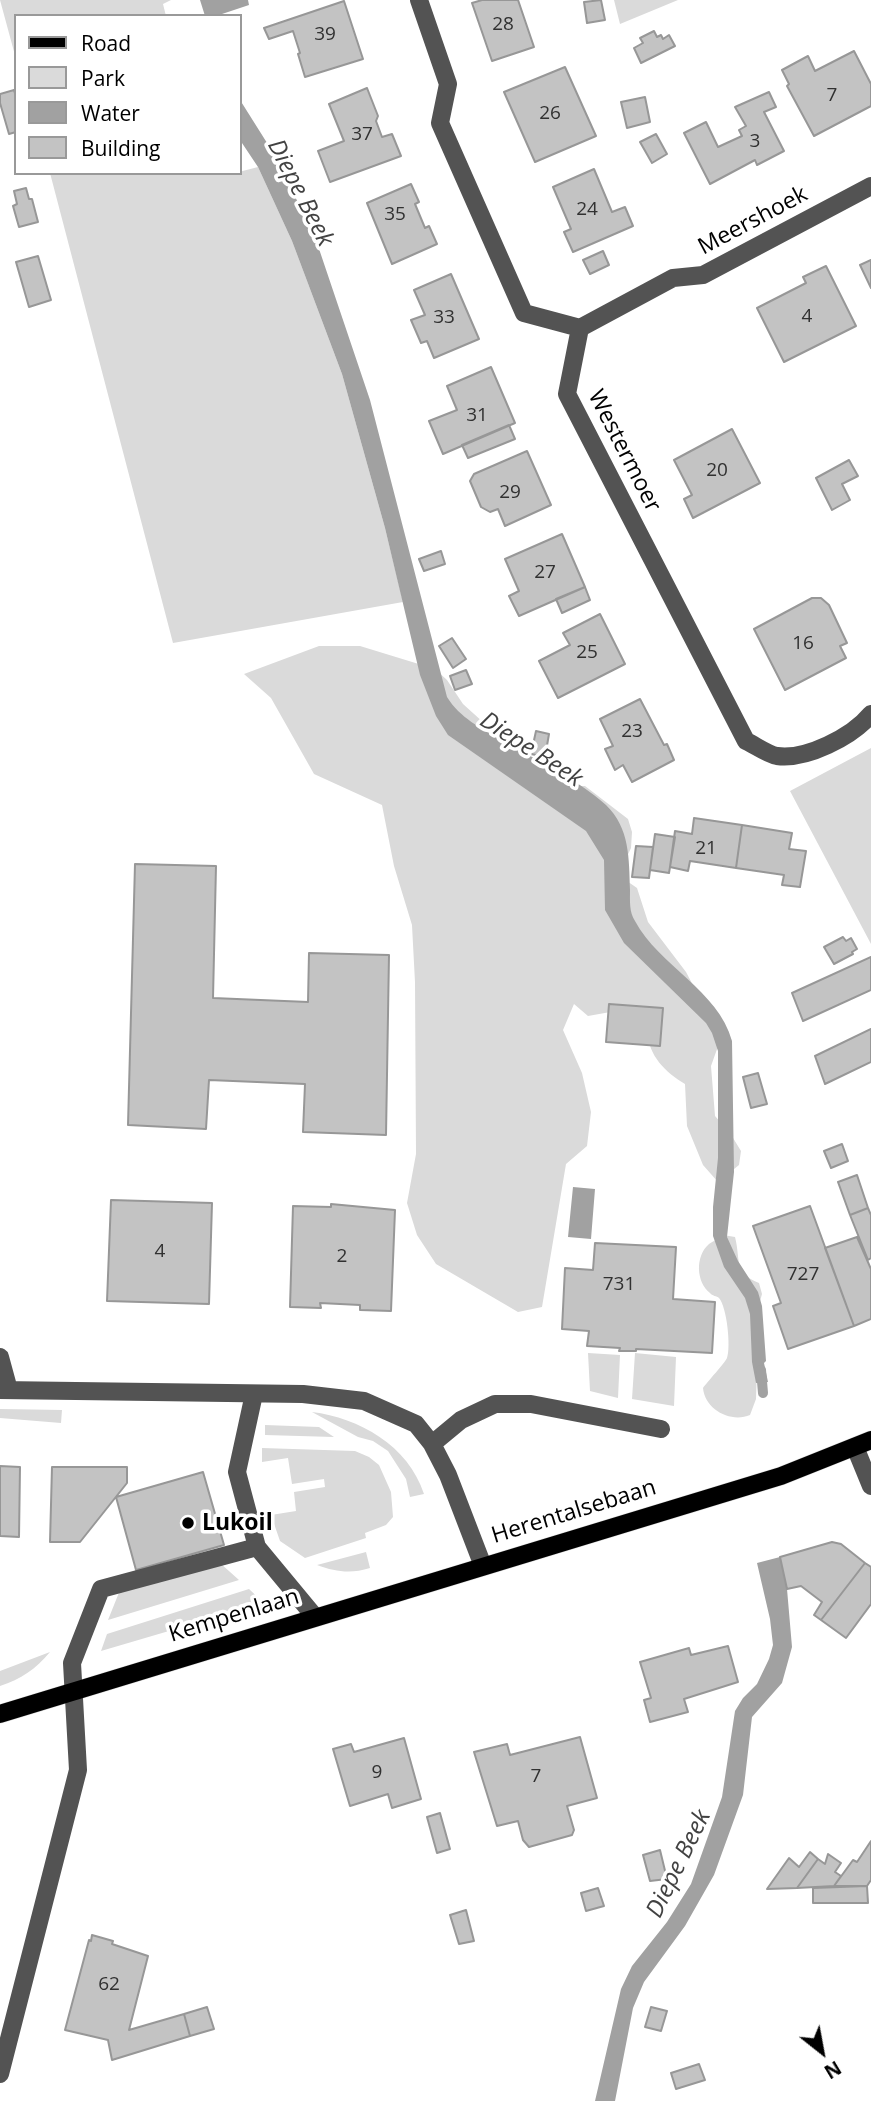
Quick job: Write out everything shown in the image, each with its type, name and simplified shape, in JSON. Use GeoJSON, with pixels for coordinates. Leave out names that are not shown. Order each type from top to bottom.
{"type":"FeatureCollection","features":[{"type":"Feature","properties":{"kind":"main road","name":"Herentalsebaan"},"geometry":{"type":"LineString","coordinates":[[483,1566],[781,1476],[863,1444]]}},
{"type":"Feature","properties":{"kind":"main road","name":"Kempenlaan"},"geometry":{"type":"LineString","coordinates":[[0,1714],[483,1566]]}},
{"type":"Feature","properties":{"kind":"street"},"geometry":{"type":"LineString","coordinates":[[419,0],[447,84],[440,123],[524,313],[580,328]]}},
{"type":"Feature","properties":{"kind":"street","name":"Meershoek"},"geometry":{"type":"LineString","coordinates":[[580,328],[673,278],[703,275],[871,186]]}},
{"type":"Feature","properties":{"kind":"street","name":"Westermoer"},"geometry":{"type":"LineString","coordinates":[[580,328],[567,394],[746,741],[775,756],[807,755],[861,726],[871,714]]}},
{"type":"Feature","properties":{"kind":"street"},"geometry":{"type":"LineString","coordinates":[[0,1357],[4,1390]]}},
{"type":"Feature","properties":{"kind":"street","name":"Herentalsebaan"},"geometry":{"type":"LineString","coordinates":[[4,1390],[303,1394],[364,1401],[416,1424],[432,1444],[448,1475],[483,1566]]}},
{"type":"Feature","properties":{"kind":"street"},"geometry":{"type":"LineString","coordinates":[[254,1394],[237,1472],[257,1547],[315,1617]]}},
{"type":"Feature","properties":{"kind":"street"},"geometry":{"type":"LineString","coordinates":[[432,1444],[461,1420],[495,1404],[531,1404],[661,1429]]}},
{"type":"Feature","properties":{"kind":"street"},"geometry":{"type":"LineString","coordinates":[[863,1444],[871,1486]]}},
{"type":"Feature","properties":{"kind":"street"},"geometry":{"type":"LineString","coordinates":[[0,2074],[78,1770],[72,1663],[101,1589],[257,1547]]}},
{"type":"Feature","properties":{"kind":"green space"},"geometry":{"type":"Polygon","coordinates":[[[0,0],[171,0],[163,4],[166,14],[14,14],[14,52],[0,0]]]}},
{"type":"Feature","properties":{"kind":"green space"},"geometry":{"type":"Polygon","coordinates":[[[614,0],[678,0],[620,24],[614,0]]]}},
{"type":"Feature","properties":{"kind":"green space"},"geometry":{"type":"Polygon","coordinates":[[[258,167],[292,241],[342,374],[403,602],[173,643],[51,175],[242,175],[242,171],[258,167]]]}},
{"type":"Feature","properties":{"kind":"green space"},"geometry":{"type":"Polygon","coordinates":[[[319,646],[360,646],[435,669],[447,680],[463,704],[484,723],[497,744],[569,786],[585,786],[628,819],[632,832],[631,848],[622,867],[624,879],[637,888],[648,922],[686,972],[721,1038],[711,1066],[715,1116],[741,1151],[739,1165],[718,1182],[703,1165],[687,1126],[685,1084],[659,1063],[651,1049],[648,1033],[616,1011],[588,1016],[574,1004],[563,1030],[582,1073],[591,1112],[587,1146],[566,1164],[542,1307],[518,1312],[436,1264],[417,1235],[407,1203],[416,1154],[412,925],[394,866],[382,805],[314,774],[271,698],[244,674],[319,646]]]}},
{"type":"Feature","properties":{"kind":"green space"},"geometry":{"type":"Polygon","coordinates":[[[871,748],[871,944],[790,791],[871,748]]]}},
{"type":"Feature","properties":{"kind":"green space"},"geometry":{"type":"Polygon","coordinates":[[[723,1235],[735,1237],[742,1270],[745,1275],[759,1283],[762,1294],[759,1305],[756,1399],[750,1415],[743,1417],[720,1413],[709,1403],[703,1388],[727,1358],[729,1345],[722,1303],[705,1288],[700,1276],[699,1262],[704,1249],[723,1235]]]}},
{"type":"Feature","properties":{"kind":"green space"},"geometry":{"type":"Polygon","coordinates":[[[588,1353],[620,1355],[618,1398],[590,1391],[588,1353]]]}},
{"type":"Feature","properties":{"kind":"green space"},"geometry":{"type":"Polygon","coordinates":[[[635,1353],[676,1357],[674,1406],[632,1399],[635,1353]]]}},
{"type":"Feature","properties":{"kind":"green space"},"geometry":{"type":"Polygon","coordinates":[[[0,1409],[62,1410],[61,1423],[0,1418],[0,1409]]]}},
{"type":"Feature","properties":{"kind":"green space"},"geometry":{"type":"Polygon","coordinates":[[[312,1412],[347,1420],[380,1437],[406,1461],[424,1494],[410,1497],[406,1479],[388,1451],[312,1412]]]}},
{"type":"Feature","properties":{"kind":"green space"},"geometry":{"type":"Polygon","coordinates":[[[265,1425],[319,1427],[334,1437],[265,1435],[265,1425]]]}},
{"type":"Feature","properties":{"kind":"green space"},"geometry":{"type":"Polygon","coordinates":[[[262,1448],[355,1451],[369,1457],[379,1465],[391,1492],[393,1517],[386,1525],[365,1533],[366,1538],[305,1558],[280,1541],[271,1515],[296,1511],[294,1492],[325,1487],[324,1479],[292,1484],[288,1458],[262,1462],[262,1448]]]}},
{"type":"Feature","properties":{"kind":"green space"},"geometry":{"type":"Polygon","coordinates":[[[366,1552],[370,1568],[363,1570],[344,1571],[317,1565],[366,1552]]]}},
{"type":"Feature","properties":{"kind":"green space"},"geometry":{"type":"Polygon","coordinates":[[[220,1563],[239,1580],[108,1620],[120,1590],[220,1563]]]}},
{"type":"Feature","properties":{"kind":"green space"},"geometry":{"type":"Polygon","coordinates":[[[249,1589],[264,1603],[101,1651],[107,1634],[249,1589]]]}},
{"type":"Feature","properties":{"kind":"green space"},"geometry":{"type":"Polygon","coordinates":[[[50,1652],[28,1673],[0,1686],[0,1671],[50,1652]]]}},
{"type":"Feature","properties":{"kind":"water"},"geometry":{"type":"Polygon","coordinates":[[[200,0],[248,0],[249,5],[222,14],[204,14],[200,0]]]}},
{"type":"Feature","properties":{"kind":"water"},"geometry":{"type":"Polygon","coordinates":[[[242,103],[274,154],[315,237],[370,400],[447,697],[471,722],[582,786],[614,814],[627,844],[633,918],[658,952],[701,992],[725,1023],[732,1041],[734,1172],[727,1237],[738,1261],[758,1292],[762,1306],[764,1363],[768,1382],[756,1383],[752,1362],[750,1314],[745,1298],[724,1267],[713,1236],[718,1158],[718,1051],[712,1033],[706,1023],[624,943],[605,910],[604,860],[586,831],[448,735],[436,716],[420,675],[385,528],[342,374],[292,241],[258,167],[242,143],[242,103]]]}},
{"type":"Feature","properties":{"kind":"water"},"geometry":{"type":"Polygon","coordinates":[[[573,1187],[595,1189],[591,1239],[568,1237],[573,1187]]]}},
{"type":"Feature","properties":{"kind":"water"},"geometry":{"type":"Polygon","coordinates":[[[780,1557],[787,1589],[792,1647],[782,1683],[752,1717],[743,1795],[714,1875],[685,1926],[644,1982],[633,2008],[615,2101],[595,2101],[621,1989],[632,1966],[667,1922],[691,1884],[722,1797],[735,1711],[757,1684],[769,1659],[773,1645],[770,1619],[757,1563],[780,1557]]]}},
{"type":"Feature","properties":{"kind":"building"},"geometry":{"type":"Polygon","coordinates":[[[482,0],[518,0],[534,47],[492,61],[472,3],[482,0]]]}},
{"type":"Feature","properties":{"kind":"building"},"geometry":{"type":"Polygon","coordinates":[[[601,0],[605,20],[587,23],[584,2],[601,0]]]}},
{"type":"Feature","properties":{"kind":"building"},"geometry":{"type":"Polygon","coordinates":[[[344,1],[363,59],[305,77],[293,31],[269,39],[264,28],[344,1]]]}},
{"type":"Feature","properties":{"kind":"building"},"geometry":{"type":"Polygon","coordinates":[[[654,31],[657,37],[661,35],[663,39],[669,35],[675,46],[641,63],[634,48],[643,43],[640,38],[654,31]]]}},
{"type":"Feature","properties":{"kind":"building"},"geometry":{"type":"Polygon","coordinates":[[[854,51],[871,84],[871,106],[814,136],[787,86],[789,84],[782,70],[808,56],[815,71],[854,51]]]}},
{"type":"Feature","properties":{"kind":"building"},"geometry":{"type":"Polygon","coordinates":[[[565,67],[596,136],[535,162],[504,92],[565,67]]]}},
{"type":"Feature","properties":{"kind":"building"},"geometry":{"type":"Polygon","coordinates":[[[367,88],[378,116],[376,121],[382,137],[392,134],[401,156],[330,182],[318,151],[344,141],[329,104],[367,88]]]}},
{"type":"Feature","properties":{"kind":"building"},"geometry":{"type":"Polygon","coordinates":[[[14,90],[14,133],[9,134],[0,94],[14,90]]]}},
{"type":"Feature","properties":{"kind":"building"},"geometry":{"type":"Polygon","coordinates":[[[769,92],[776,107],[764,112],[784,151],[757,165],[755,160],[710,184],[684,133],[706,122],[718,147],[742,136],[739,130],[746,126],[735,107],[769,92]]]}},
{"type":"Feature","properties":{"kind":"building"},"geometry":{"type":"Polygon","coordinates":[[[645,97],[650,122],[627,128],[621,102],[645,97]]]}},
{"type":"Feature","properties":{"kind":"building"},"geometry":{"type":"Polygon","coordinates":[[[656,134],[667,154],[652,163],[640,142],[656,134]]]}},
{"type":"Feature","properties":{"kind":"building"},"geometry":{"type":"Polygon","coordinates":[[[594,169],[612,212],[625,207],[633,226],[573,252],[564,232],[571,229],[553,187],[594,169]]]}},
{"type":"Feature","properties":{"kind":"building"},"geometry":{"type":"Polygon","coordinates":[[[411,184],[419,202],[415,204],[425,228],[429,226],[437,244],[392,264],[367,203],[411,184]]]}},
{"type":"Feature","properties":{"kind":"building"},"geometry":{"type":"Polygon","coordinates":[[[26,188],[38,222],[19,227],[13,206],[17,204],[14,191],[26,188]]]}},
{"type":"Feature","properties":{"kind":"building"},"geometry":{"type":"Polygon","coordinates":[[[603,251],[609,265],[590,274],[583,260],[603,251]]]}},
{"type":"Feature","properties":{"kind":"building"},"geometry":{"type":"Polygon","coordinates":[[[38,256],[51,300],[29,307],[16,262],[38,256]]]}},
{"type":"Feature","properties":{"kind":"building"},"geometry":{"type":"Polygon","coordinates":[[[871,260],[871,288],[860,265],[871,260]]]}},
{"type":"Feature","properties":{"kind":"building"},"geometry":{"type":"Polygon","coordinates":[[[826,266],[856,326],[784,362],[757,308],[806,283],[803,277],[826,266]]]}},
{"type":"Feature","properties":{"kind":"building"},"geometry":{"type":"Polygon","coordinates":[[[451,274],[479,339],[434,358],[427,341],[421,343],[411,320],[425,315],[414,290],[451,274]]]}},
{"type":"Feature","properties":{"kind":"building"},"geometry":{"type":"Polygon","coordinates":[[[491,367],[515,423],[443,454],[429,421],[457,410],[447,386],[491,367]]]}},
{"type":"Feature","properties":{"kind":"building"},"geometry":{"type":"Polygon","coordinates":[[[509,425],[515,439],[468,458],[462,445],[509,425]]]}},
{"type":"Feature","properties":{"kind":"building"},"geometry":{"type":"Polygon","coordinates":[[[732,429],[760,483],[693,518],[684,499],[692,495],[674,460],[732,429]]]}},
{"type":"Feature","properties":{"kind":"building"},"geometry":{"type":"Polygon","coordinates":[[[527,451],[551,505],[505,526],[498,509],[490,512],[481,507],[470,481],[474,474],[527,451]]]}},
{"type":"Feature","properties":{"kind":"building"},"geometry":{"type":"Polygon","coordinates":[[[849,460],[858,476],[842,484],[850,500],[832,510],[816,478],[849,460]]]}},
{"type":"Feature","properties":{"kind":"building"},"geometry":{"type":"Polygon","coordinates":[[[562,534],[585,587],[519,616],[509,596],[519,591],[505,559],[562,534]]]}},
{"type":"Feature","properties":{"kind":"building"},"geometry":{"type":"Polygon","coordinates":[[[441,551],[445,564],[424,571],[419,559],[441,551]]]}},
{"type":"Feature","properties":{"kind":"building"},"geometry":{"type":"Polygon","coordinates":[[[585,587],[590,600],[562,613],[556,599],[585,587]]]}},
{"type":"Feature","properties":{"kind":"building"},"geometry":{"type":"Polygon","coordinates":[[[812,598],[821,598],[829,605],[847,643],[840,646],[846,658],[785,690],[754,629],[812,598]]]}},
{"type":"Feature","properties":{"kind":"building"},"geometry":{"type":"Polygon","coordinates":[[[600,614],[625,664],[558,698],[539,661],[570,645],[563,633],[600,614]]]}},
{"type":"Feature","properties":{"kind":"building"},"geometry":{"type":"Polygon","coordinates":[[[452,638],[466,659],[453,668],[439,646],[452,638]]]}},
{"type":"Feature","properties":{"kind":"building"},"geometry":{"type":"Polygon","coordinates":[[[466,670],[472,684],[455,690],[450,676],[466,670]]]}},
{"type":"Feature","properties":{"kind":"building"},"geometry":{"type":"Polygon","coordinates":[[[640,699],[674,760],[632,782],[623,765],[615,770],[605,749],[613,746],[600,719],[640,699]]]}},
{"type":"Feature","properties":{"kind":"building"},"geometry":{"type":"Polygon","coordinates":[[[536,731],[549,734],[545,757],[531,754],[536,731]]]}},
{"type":"Feature","properties":{"kind":"building"},"geometry":{"type":"Polygon","coordinates":[[[694,818],[742,825],[736,868],[690,861],[688,871],[670,867],[675,831],[692,834],[694,818]]]}},
{"type":"Feature","properties":{"kind":"building"},"geometry":{"type":"Polygon","coordinates":[[[742,825],[792,833],[789,849],[806,851],[800,887],[782,885],[784,875],[736,868],[742,825]]]}},
{"type":"Feature","properties":{"kind":"building"},"geometry":{"type":"Polygon","coordinates":[[[655,834],[675,837],[669,873],[650,870],[655,834]]]}},
{"type":"Feature","properties":{"kind":"building"},"geometry":{"type":"Polygon","coordinates":[[[636,846],[653,847],[649,878],[632,877],[636,846]]]}},
{"type":"Feature","properties":{"kind":"building"},"geometry":{"type":"Polygon","coordinates":[[[135,864],[216,866],[213,998],[308,1002],[309,953],[389,955],[386,1135],[303,1132],[305,1084],[209,1080],[206,1129],[128,1125],[135,864]]]}},
{"type":"Feature","properties":{"kind":"building"},"geometry":{"type":"Polygon","coordinates":[[[843,937],[846,941],[851,938],[857,949],[834,964],[824,947],[843,937]]]}},
{"type":"Feature","properties":{"kind":"building"},"geometry":{"type":"Polygon","coordinates":[[[871,957],[871,990],[803,1021],[792,993],[871,957]]]}},
{"type":"Feature","properties":{"kind":"building"},"geometry":{"type":"Polygon","coordinates":[[[609,1004],[663,1008],[660,1046],[606,1042],[609,1004]]]}},
{"type":"Feature","properties":{"kind":"building"},"geometry":{"type":"Polygon","coordinates":[[[871,1029],[871,1062],[825,1084],[815,1056],[871,1029]]]}},
{"type":"Feature","properties":{"kind":"building"},"geometry":{"type":"Polygon","coordinates":[[[758,1073],[767,1104],[751,1108],[743,1077],[758,1073]]]}},
{"type":"Feature","properties":{"kind":"building"},"geometry":{"type":"Polygon","coordinates":[[[842,1144],[848,1161],[831,1168],[824,1151],[842,1144]]]}},
{"type":"Feature","properties":{"kind":"building"},"geometry":{"type":"Polygon","coordinates":[[[857,1175],[868,1208],[850,1215],[838,1182],[857,1175]]]}},
{"type":"Feature","properties":{"kind":"building"},"geometry":{"type":"Polygon","coordinates":[[[111,1200],[212,1203],[209,1304],[107,1301],[111,1200]]]}},
{"type":"Feature","properties":{"kind":"building"},"geometry":{"type":"Polygon","coordinates":[[[331,1204],[395,1210],[391,1311],[360,1310],[360,1305],[320,1303],[321,1308],[290,1307],[293,1206],[331,1207],[331,1204]]]}},
{"type":"Feature","properties":{"kind":"building"},"geometry":{"type":"Polygon","coordinates":[[[810,1206],[854,1326],[788,1349],[773,1306],[781,1303],[753,1226],[810,1206]]]}},
{"type":"Feature","properties":{"kind":"building"},"geometry":{"type":"Polygon","coordinates":[[[868,1208],[871,1215],[871,1258],[868,1260],[850,1215],[868,1208]]]}},
{"type":"Feature","properties":{"kind":"building"},"geometry":{"type":"Polygon","coordinates":[[[857,1237],[871,1269],[871,1319],[854,1326],[825,1248],[857,1237]]]}},
{"type":"Feature","properties":{"kind":"building"},"geometry":{"type":"Polygon","coordinates":[[[595,1243],[676,1247],[673,1299],[715,1302],[712,1353],[636,1349],[619,1351],[620,1348],[587,1346],[589,1331],[562,1329],[565,1268],[593,1270],[595,1243]]]}},
{"type":"Feature","properties":{"kind":"building"},"geometry":{"type":"Polygon","coordinates":[[[0,1466],[20,1467],[19,1537],[0,1536],[0,1466]]]}},
{"type":"Feature","properties":{"kind":"building"},"geometry":{"type":"Polygon","coordinates":[[[52,1467],[127,1467],[127,1483],[80,1542],[50,1542],[52,1467]]]}},
{"type":"Feature","properties":{"kind":"building"},"geometry":{"type":"Polygon","coordinates":[[[203,1472],[224,1545],[136,1570],[116,1497],[203,1472]]]}},
{"type":"Feature","properties":{"kind":"building"},"geometry":{"type":"Polygon","coordinates":[[[832,1542],[841,1544],[865,1563],[821,1620],[814,1615],[822,1602],[801,1586],[787,1589],[780,1557],[832,1542]]]}},
{"type":"Feature","properties":{"kind":"building"},"geometry":{"type":"Polygon","coordinates":[[[865,1563],[871,1567],[871,1604],[846,1638],[821,1620],[865,1563]]]}},
{"type":"Feature","properties":{"kind":"building"},"geometry":{"type":"Polygon","coordinates":[[[728,1646],[738,1682],[684,1699],[688,1712],[650,1722],[644,1700],[651,1698],[640,1662],[689,1648],[691,1655],[728,1646]]]}},
{"type":"Feature","properties":{"kind":"building"},"geometry":{"type":"Polygon","coordinates":[[[580,1737],[597,1798],[567,1806],[574,1830],[572,1835],[529,1847],[523,1840],[518,1821],[497,1826],[474,1752],[507,1744],[510,1755],[580,1737]]]}},
{"type":"Feature","properties":{"kind":"building"},"geometry":{"type":"Polygon","coordinates":[[[404,1738],[421,1799],[392,1808],[388,1794],[350,1806],[333,1749],[351,1744],[354,1752],[404,1738]]]}},
{"type":"Feature","properties":{"kind":"building"},"geometry":{"type":"Polygon","coordinates":[[[440,1813],[450,1849],[437,1853],[427,1817],[440,1813]]]}},
{"type":"Feature","properties":{"kind":"building"},"geometry":{"type":"Polygon","coordinates":[[[871,1841],[871,1880],[867,1886],[834,1886],[853,1860],[857,1862],[871,1841]]]}},
{"type":"Feature","properties":{"kind":"building"},"geometry":{"type":"Polygon","coordinates":[[[660,1850],[667,1879],[650,1881],[643,1855],[660,1850]]]}},
{"type":"Feature","properties":{"kind":"building"},"geometry":{"type":"Polygon","coordinates":[[[810,1852],[818,1859],[797,1888],[767,1889],[789,1858],[799,1867],[810,1852]]]}},
{"type":"Feature","properties":{"kind":"building"},"geometry":{"type":"Polygon","coordinates":[[[828,1854],[841,1863],[835,1872],[841,1876],[834,1886],[797,1888],[818,1859],[825,1864],[828,1854]]]}},
{"type":"Feature","properties":{"kind":"building"},"geometry":{"type":"Polygon","coordinates":[[[867,1886],[868,1903],[813,1903],[813,1888],[867,1886]]]}},
{"type":"Feature","properties":{"kind":"building"},"geometry":{"type":"Polygon","coordinates":[[[598,1888],[604,1906],[586,1911],[581,1893],[598,1888]]]}},
{"type":"Feature","properties":{"kind":"building"},"geometry":{"type":"Polygon","coordinates":[[[466,1910],[474,1941],[459,1944],[450,1915],[466,1910]]]}},
{"type":"Feature","properties":{"kind":"building"},"geometry":{"type":"Polygon","coordinates":[[[92,1935],[148,1956],[129,2030],[184,2014],[190,2036],[112,2060],[108,2040],[65,2030],[92,1935]]]}},
{"type":"Feature","properties":{"kind":"building"},"geometry":{"type":"Polygon","coordinates":[[[207,2007],[214,2029],[190,2036],[184,2014],[207,2007]]]}},
{"type":"Feature","properties":{"kind":"building"},"geometry":{"type":"Polygon","coordinates":[[[651,2007],[667,2011],[661,2031],[645,2027],[651,2007]]]}},
{"type":"Feature","properties":{"kind":"building"},"geometry":{"type":"Polygon","coordinates":[[[699,2064],[705,2080],[676,2089],[671,2073],[699,2064]]]}},
{"type":"Feature","properties":{"kind":"waterway","name":"Diepe Beek"},"geometry":{"type":"LineString","coordinates":[[761,1370],[763,1393]]}},
{"type":"Feature","properties":{"kind":"place","name":"Lukoil"},"geometry":{"type":"Point","coordinates":[188,1523]}}]}
